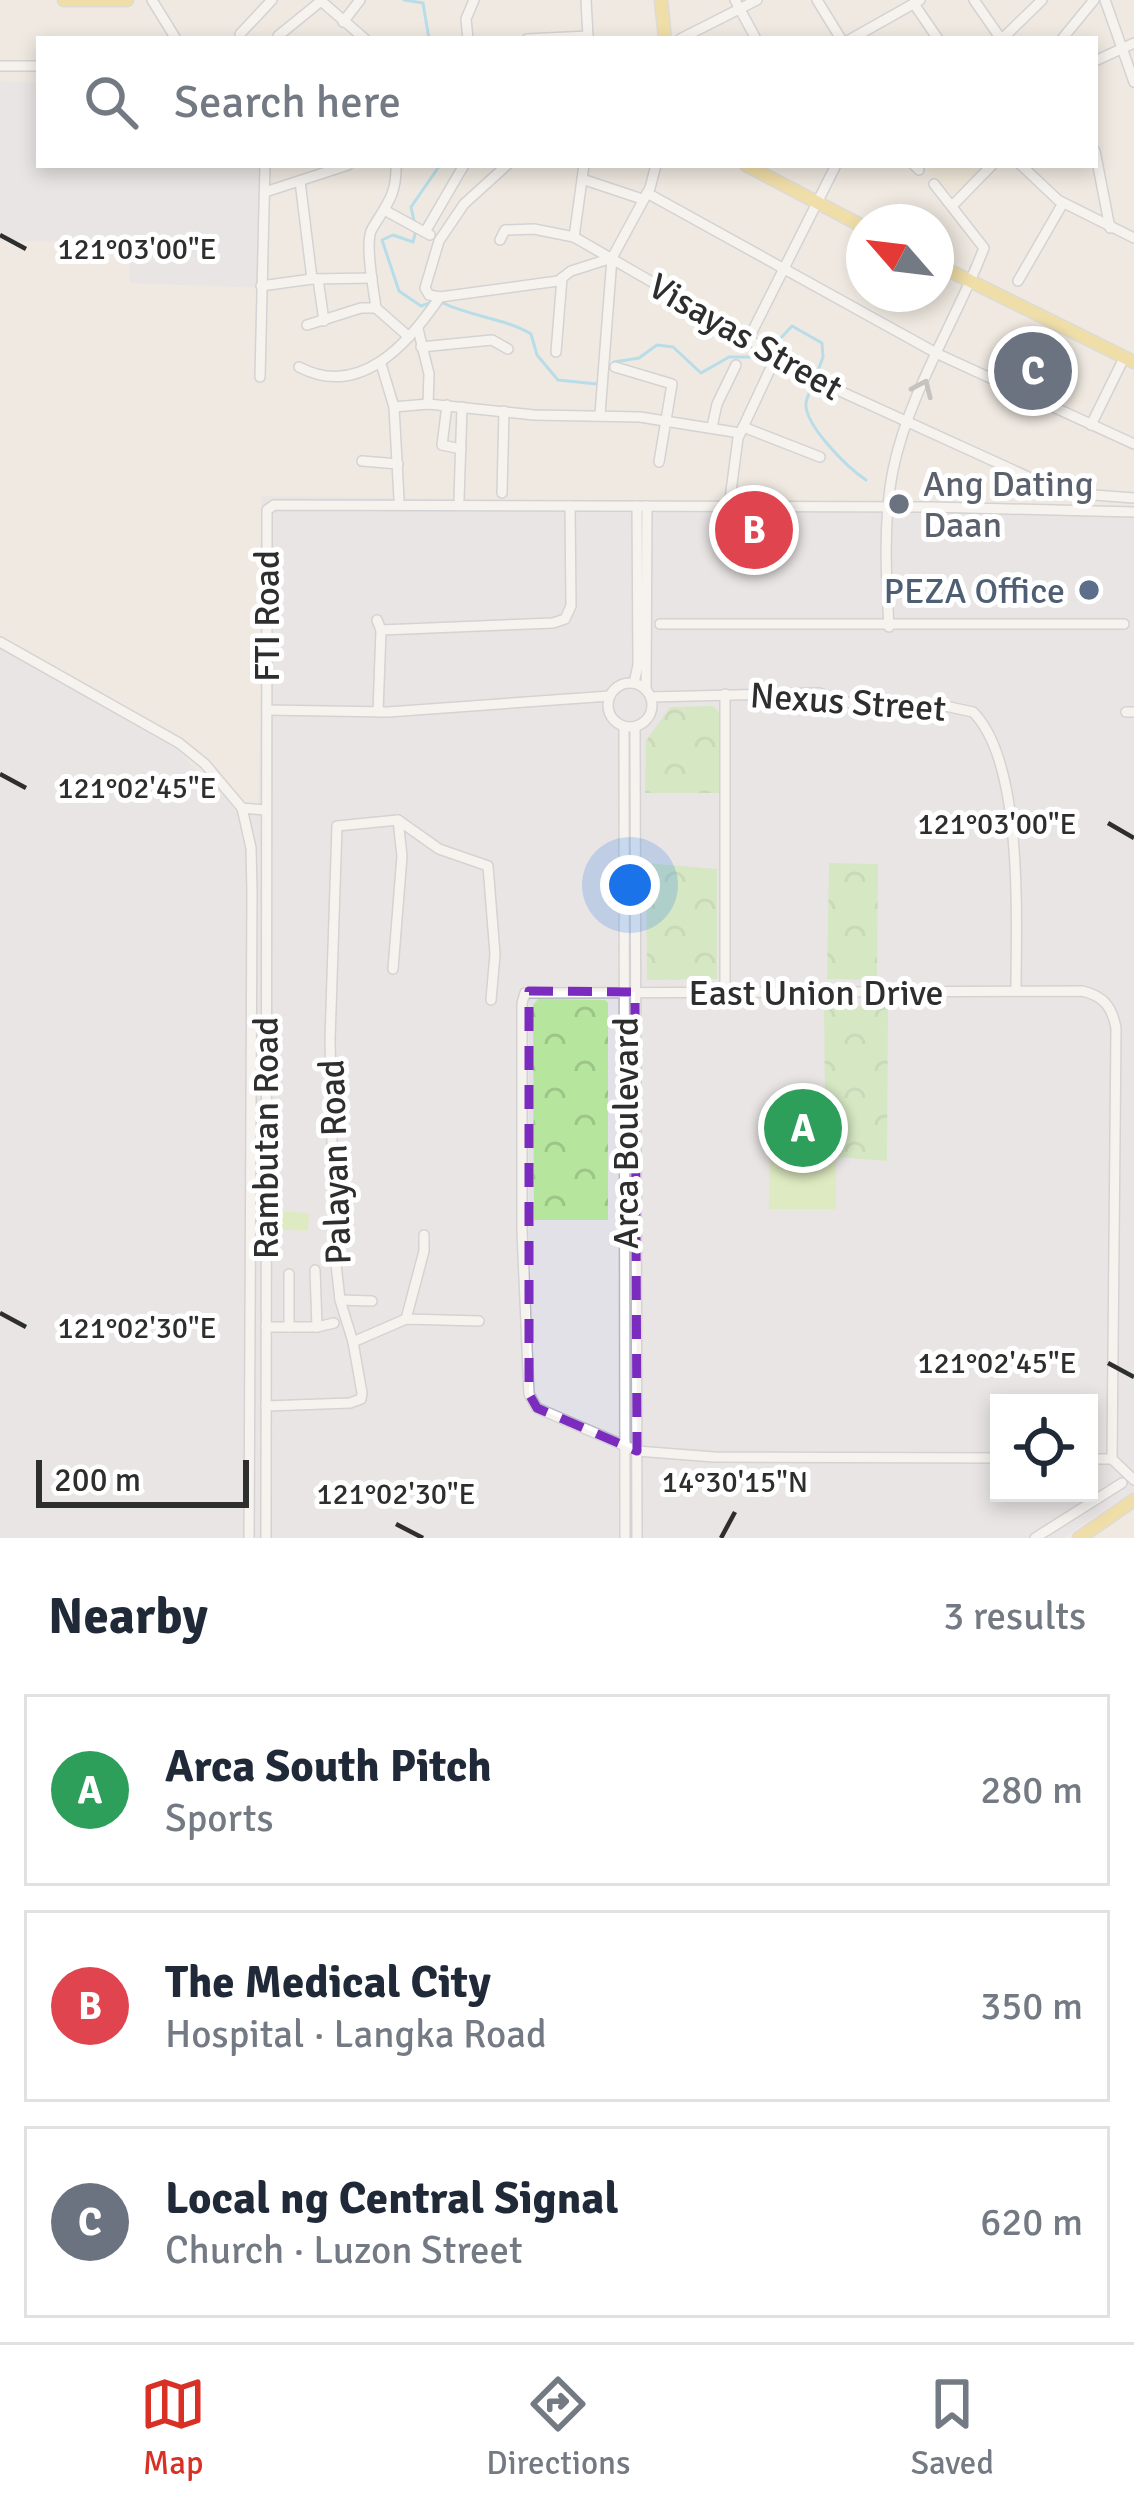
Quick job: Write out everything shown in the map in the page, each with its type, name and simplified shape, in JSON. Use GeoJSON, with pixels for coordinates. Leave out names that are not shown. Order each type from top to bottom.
{"type":"FeatureCollection","features":[{"type":"Feature","properties":{"kind":"main road"},"geometry":{"type":"LineString","coordinates":[[64,0],[127,0]]}},
{"type":"Feature","properties":{"kind":"main road"},"geometry":{"type":"LineString","coordinates":[[661,0],[664,36]]}},
{"type":"Feature","properties":{"kind":"main road"},"geometry":{"type":"LineString","coordinates":[[752,168],[846,218]]}},
{"type":"Feature","properties":{"kind":"main road"},"geometry":{"type":"LineString","coordinates":[[954,273],[1129,360]]}},
{"type":"Feature","properties":{"kind":"main road"},"geometry":{"type":"LineString","coordinates":[[1078,1538],[1134,1500]]}},
{"type":"Feature","properties":{"kind":"street"},"geometry":{"type":"LineString","coordinates":[[152,0],[174,36]]}},
{"type":"Feature","properties":{"kind":"street"},"geometry":{"type":"LineString","coordinates":[[240,34],[272,0]]}},
{"type":"Feature","properties":{"kind":"street"},"geometry":{"type":"LineString","coordinates":[[343,22],[360,0]]}},
{"type":"Feature","properties":{"kind":"street"},"geometry":{"type":"LineString","coordinates":[[468,36],[466,19],[474,0]]}},
{"type":"Feature","properties":{"kind":"street"},"geometry":{"type":"LineString","coordinates":[[586,0],[588,36]]}},
{"type":"Feature","properties":{"kind":"street"},"geometry":{"type":"LineString","coordinates":[[685,36],[738,5],[757,0]]}},
{"type":"Feature","properties":{"kind":"street"},"geometry":{"type":"LineString","coordinates":[[817,0],[839,36]]}},
{"type":"Feature","properties":{"kind":"street"},"geometry":{"type":"LineString","coordinates":[[974,0],[999,36]]}},
{"type":"Feature","properties":{"kind":"street"},"geometry":{"type":"LineString","coordinates":[[1025,0],[1032,12]]}},
{"type":"Feature","properties":{"kind":"street"},"geometry":{"type":"LineString","coordinates":[[1004,36],[1042,0]]}},
{"type":"Feature","properties":{"kind":"street"},"geometry":{"type":"LineString","coordinates":[[1064,36],[1094,0]]}},
{"type":"Feature","properties":{"kind":"street"},"geometry":{"type":"LineString","coordinates":[[1105,0],[1128,44],[1134,82]]}},
{"type":"Feature","properties":{"kind":"street"},"geometry":{"type":"LineString","coordinates":[[279,36],[320,1],[361,36]]}},
{"type":"Feature","properties":{"kind":"street"},"geometry":{"type":"LineString","coordinates":[[856,36],[915,2],[936,36]]}},
{"type":"Feature","properties":{"kind":"street"},"geometry":{"type":"LineString","coordinates":[[738,5],[754,36]]}},
{"type":"Feature","properties":{"kind":"street"},"geometry":{"type":"LineString","coordinates":[[1098,59],[1128,44]]}},
{"type":"Feature","properties":{"kind":"street"},"geometry":{"type":"LineString","coordinates":[[0,66],[36,66]]}},
{"type":"Feature","properties":{"kind":"street"},"geometry":{"type":"LineString","coordinates":[[1098,165],[1111,228]]}},
{"type":"Feature","properties":{"kind":"street"},"geometry":{"type":"LineString","coordinates":[[260,377],[265,168]]}},
{"type":"Feature","properties":{"kind":"street"},"geometry":{"type":"LineString","coordinates":[[265,192],[339,168]]}},
{"type":"Feature","properties":{"kind":"street"},"geometry":{"type":"LineString","coordinates":[[376,308],[369,233],[394,197],[396,168]]}},
{"type":"Feature","properties":{"kind":"street"},"geometry":{"type":"LineString","coordinates":[[418,228],[462,168]]}},
{"type":"Feature","properties":{"kind":"street"},"geometry":{"type":"LineString","coordinates":[[504,168],[464,204],[439,241],[425,288],[429,295],[562,278],[611,258]]}},
{"type":"Feature","properties":{"kind":"street"},"geometry":{"type":"LineString","coordinates":[[574,237],[584,168]]}},
{"type":"Feature","properties":{"kind":"street"},"geometry":{"type":"LineString","coordinates":[[599,414],[611,258],[655,168]]}},
{"type":"Feature","properties":{"kind":"street"},"geometry":{"type":"LineString","coordinates":[[749,338],[835,168]]}},
{"type":"Feature","properties":{"kind":"street"},"geometry":{"type":"LineString","coordinates":[[954,204],[989,168]]}},
{"type":"Feature","properties":{"kind":"street"},"geometry":{"type":"LineString","coordinates":[[1024,168],[1063,203],[1134,238]]}},
{"type":"Feature","properties":{"kind":"street"},"geometry":{"type":"LineString","coordinates":[[582,179],[645,196],[938,354],[1134,443]]}},
{"type":"Feature","properties":{"kind":"street"},"geometry":{"type":"LineString","coordinates":[[301,181],[324,321]]}},
{"type":"Feature","properties":{"kind":"street"},"geometry":{"type":"LineString","coordinates":[[934,184],[952,204]]}},
{"type":"Feature","properties":{"kind":"street"},"geometry":{"type":"LineString","coordinates":[[1018,281],[1063,203]]}},
{"type":"Feature","properties":{"kind":"street"},"geometry":{"type":"LineString","coordinates":[[889,627],[889,507],[894,468],[908,422],[984,244],[954,206]]}},
{"type":"Feature","properties":{"kind":"street"},"geometry":{"type":"LineString","coordinates":[[386,211],[439,241]]}},
{"type":"Feature","properties":{"kind":"street","name":"Visayas Street"},"geometry":{"type":"LineString","coordinates":[[500,240],[505,230],[534,229],[574,237],[749,338],[774,361],[1068,493],[1134,498]]}},
{"type":"Feature","properties":{"kind":"street"},"geometry":{"type":"LineString","coordinates":[[261,286],[372,278]]}},
{"type":"Feature","properties":{"kind":"street"},"geometry":{"type":"LineString","coordinates":[[556,352],[562,278]]}},
{"type":"Feature","properties":{"kind":"street"},"geometry":{"type":"LineString","coordinates":[[299,367],[324,377],[343,378],[381,364],[440,297]]}},
{"type":"Feature","properties":{"kind":"street"},"geometry":{"type":"LineString","coordinates":[[307,325],[376,308],[413,333],[421,347],[429,374],[428,404]]}},
{"type":"Feature","properties":{"kind":"street"},"geometry":{"type":"LineString","coordinates":[[421,347],[492,340],[508,349]]}},
{"type":"Feature","properties":{"kind":"street"},"geometry":{"type":"LineString","coordinates":[[1091,425],[1129,360]]}},
{"type":"Feature","properties":{"kind":"street"},"geometry":{"type":"LineString","coordinates":[[730,499],[741,430],[774,361]]}},
{"type":"Feature","properties":{"kind":"street"},"geometry":{"type":"LineString","coordinates":[[381,364],[394,407],[400,499]]}},
{"type":"Feature","properties":{"kind":"street"},"geometry":{"type":"LineString","coordinates":[[712,427],[717,404],[736,365]]}},
{"type":"Feature","properties":{"kind":"street"},"geometry":{"type":"LineString","coordinates":[[615,367],[670,382],[659,462]]}},
{"type":"Feature","properties":{"kind":"street"},"geometry":{"type":"LineString","coordinates":[[394,407],[428,404],[666,420],[741,430],[820,457]]}},
{"type":"Feature","properties":{"kind":"street"},"geometry":{"type":"LineString","coordinates":[[447,405],[442,445],[461,449]]}},
{"type":"Feature","properties":{"kind":"street"},"geometry":{"type":"LineString","coordinates":[[459,499],[462,406]]}},
{"type":"Feature","properties":{"kind":"street"},"geometry":{"type":"LineString","coordinates":[[502,493],[504,411]]}},
{"type":"Feature","properties":{"kind":"street"},"geometry":{"type":"LineString","coordinates":[[362,461],[398,464]]}},
{"type":"Feature","properties":{"kind":"street"},"geometry":{"type":"LineString","coordinates":[[378,712],[379,625],[554,623],[565,619],[571,606],[570,506],[1134,512]]}},
{"type":"Feature","properties":{"kind":"street","name":"FTI Road"},"geometry":{"type":"LineString","coordinates":[[265,810],[266,521],[270,507],[570,506]]}},
{"type":"Feature","properties":{"kind":"street"},"geometry":{"type":"LineString","coordinates":[[634,683],[642,506]]}},
{"type":"Feature","properties":{"kind":"street"},"geometry":{"type":"LineString","coordinates":[[610,696],[610,716],[630,727],[649,718],[642,506]]}},
{"type":"Feature","properties":{"kind":"street"},"geometry":{"type":"LineString","coordinates":[[660,624],[1124,624]]}},
{"type":"Feature","properties":{"kind":"street"},"geometry":{"type":"LineString","coordinates":[[0,642],[178,743],[205,764],[242,808],[251,848],[252,892],[249,1538]]}},
{"type":"Feature","properties":{"kind":"street"},"geometry":{"type":"LineString","coordinates":[[267,710],[378,712],[610,696],[622,684],[634,683],[649,694]]}},
{"type":"Feature","properties":{"kind":"street","name":"Nexus Street"},"geometry":{"type":"LineString","coordinates":[[649,694],[819,693],[860,706],[960,707],[973,712],[984,723],[1010,809],[1016,991]]}},
{"type":"Feature","properties":{"kind":"street"},"geometry":{"type":"LineString","coordinates":[[725,694],[725,992]]}},
{"type":"Feature","properties":{"kind":"street","name":"Arca Boulevard"},"geometry":{"type":"LineString","coordinates":[[630,727],[632,1448],[637,1538]]}},
{"type":"Feature","properties":{"kind":"street"},"geometry":{"type":"LineString","coordinates":[[242,808],[265,810]]}},
{"type":"Feature","properties":{"kind":"street","name":"Rambutan Road"},"geometry":{"type":"LineString","coordinates":[[265,810],[266,1538]]}},
{"type":"Feature","properties":{"kind":"street"},"geometry":{"type":"LineString","coordinates":[[393,969],[402,856],[398,820]]}},
{"type":"Feature","properties":{"kind":"street"},"geometry":{"type":"LineString","coordinates":[[398,820],[439,849],[490,868],[495,954],[491,1000]]}},
{"type":"Feature","properties":{"kind":"street","name":"Palayan Road"},"geometry":{"type":"LineString","coordinates":[[266,1406],[357,1402],[362,1393],[340,1300],[334,1246],[330,1040],[338,826],[398,820]]}},
{"type":"Feature","properties":{"kind":"street","name":"East Union Drive"},"geometry":{"type":"LineString","coordinates":[[632,1448],[537,1408],[530,1399],[522,1231],[525,993],[1016,991],[1082,992],[1105,1001],[1114,1013],[1116,1028],[1112,1459]]}},
{"type":"Feature","properties":{"kind":"street"},"geometry":{"type":"LineString","coordinates":[[406,1319],[424,1234]]}},
{"type":"Feature","properties":{"kind":"street"},"geometry":{"type":"LineString","coordinates":[[315,1270],[317,1327]]}},
{"type":"Feature","properties":{"kind":"street"},"geometry":{"type":"LineString","coordinates":[[289,1274],[289,1328]]}},
{"type":"Feature","properties":{"kind":"street"},"geometry":{"type":"LineString","coordinates":[[340,1300],[372,1301]]}},
{"type":"Feature","properties":{"kind":"street"},"geometry":{"type":"LineString","coordinates":[[353,1342],[406,1319],[479,1321]]}},
{"type":"Feature","properties":{"kind":"street"},"geometry":{"type":"LineString","coordinates":[[266,1328],[334,1323]]}},
{"type":"Feature","properties":{"kind":"street"},"geometry":{"type":"LineString","coordinates":[[632,1448],[714,1457],[990,1458]]}},
{"type":"Feature","properties":{"kind":"street","name":"Arca Boulevard"},"geometry":{"type":"LineString","coordinates":[[625,1538],[632,1448]]}},
{"type":"Feature","properties":{"kind":"street"},"geometry":{"type":"LineString","coordinates":[[1098,1459],[1112,1459],[1134,1500]]}},
{"type":"Feature","properties":{"kind":"street"},"geometry":{"type":"LineString","coordinates":[[1035,1538],[1126,1478]]}},
{"type":"Feature","properties":{"kind":"highlighted area"},"geometry":{"type":"Polygon","coordinates":[[[529,991],[635,992],[637,1451],[537,1408],[529,1394],[529,991]]]}},
{"type":"Feature","properties":{"kind":"shaded area"},"geometry":{"type":"Polygon","coordinates":[[[0,81],[36,83],[36,168],[263,168],[262,288],[130,283],[129,242],[0,241],[0,81]]]}},
{"type":"Feature","properties":{"kind":"shaded area"},"geometry":{"type":"Polygon","coordinates":[[[928,168],[982,168],[953,196],[928,168]]]}},
{"type":"Feature","properties":{"kind":"shaded area"},"geometry":{"type":"Polygon","coordinates":[[[261,496],[1134,509],[1134,1491],[1063,1538],[0,1538],[0,648],[175,748],[230,802],[258,804],[264,579],[261,496]]]}},
{"type":"Feature","properties":{"kind":"green space"},"geometry":{"type":"Polygon","coordinates":[[[713,706],[719,712],[719,793],[645,793],[646,741],[670,707],[713,706]]]}},
{"type":"Feature","properties":{"kind":"green space"},"geometry":{"type":"Polygon","coordinates":[[[646,863],[717,869],[717,979],[647,980],[646,863]]]}},
{"type":"Feature","properties":{"kind":"green space"},"geometry":{"type":"Polygon","coordinates":[[[829,863],[878,864],[877,980],[827,979],[829,863]]]}},
{"type":"Feature","properties":{"kind":"green space"},"geometry":{"type":"Polygon","coordinates":[[[538,999],[608,1003],[608,1220],[534,1220],[533,1005],[538,999]]]}},
{"type":"Feature","properties":{"kind":"green space"},"geometry":{"type":"Polygon","coordinates":[[[888,1005],[887,1161],[836,1157],[836,1099],[825,1098],[824,1006],[888,1005]]]}},
{"type":"Feature","properties":{"kind":"green space"},"geometry":{"type":"Polygon","coordinates":[[[836,1098],[836,1209],[769,1209],[770,1099],[836,1098]]]}},
{"type":"Feature","properties":{"kind":"green space"},"geometry":{"type":"Polygon","coordinates":[[[275,1211],[309,1213],[308,1231],[274,1229],[275,1211]]]}},
{"type":"Feature","properties":{"kind":"waterway"},"geometry":{"type":"LineString","coordinates":[[404,0],[423,3],[428,36]]}},
{"type":"Feature","properties":{"kind":"waterway"},"geometry":{"type":"LineString","coordinates":[[414,221],[411,207],[438,168]]}},
{"type":"Feature","properties":{"kind":"waterway"},"geometry":{"type":"LineString","coordinates":[[416,230],[413,242],[393,235],[382,240],[399,291],[421,306],[433,302]]}},
{"type":"Feature","properties":{"kind":"waterway"},"geometry":{"type":"LineString","coordinates":[[443,303],[531,334],[537,355],[558,380],[597,384]]}},
{"type":"Feature","properties":{"kind":"waterway"},"geometry":{"type":"LineString","coordinates":[[768,352],[792,326],[822,343],[816,376]]}},
{"type":"Feature","properties":{"kind":"waterway"},"geometry":{"type":"LineString","coordinates":[[606,372],[614,362],[639,358],[657,345],[673,347],[701,373],[729,357],[761,357]]}},
{"type":"Feature","properties":{"kind":"waterway"},"geometry":{"type":"LineString","coordinates":[[813,383],[806,403],[812,423],[866,480]]}},
{"type":"Feature","properties":{"kind":"place","name":"Local ng Central Signal"},"geometry":{"type":"Point","coordinates":[1033,371]}},
{"type":"Feature","properties":{"kind":"place","name":"Ang Dating Daan"},"geometry":{"type":"Point","coordinates":[899,504]}},
{"type":"Feature","properties":{"kind":"place","name":"The Medical City"},"geometry":{"type":"Point","coordinates":[754,530]}},
{"type":"Feature","properties":{"kind":"place","name":"PEZA Office"},"geometry":{"type":"Point","coordinates":[1089,590]}},
{"type":"Feature","properties":{"kind":"place","name":"Arca South Pitch"},"geometry":{"type":"Point","coordinates":[803,1128]}}]}
